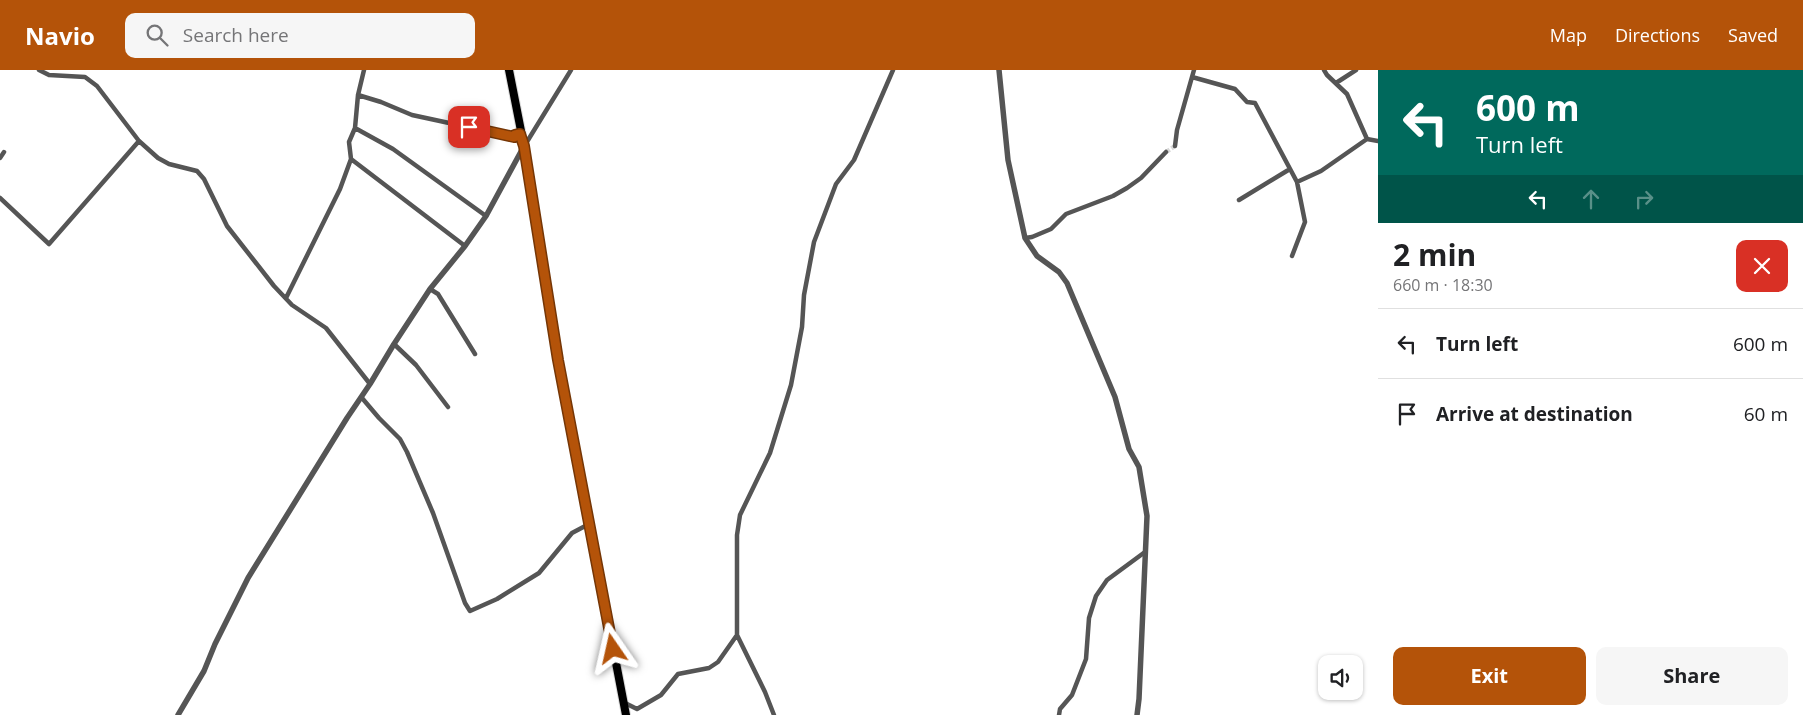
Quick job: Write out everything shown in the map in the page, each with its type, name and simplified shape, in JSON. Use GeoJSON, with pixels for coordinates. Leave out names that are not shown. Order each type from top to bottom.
{"type":"FeatureCollection","features":[{"type":"Feature","properties":{"kind":"highway"},"geometry":{"type":"LineString","coordinates":[[509,70],[520,134],[524,146],[558,360],[626,715]]}},
{"type":"Feature","properties":{"kind":"street"},"geometry":{"type":"LineString","coordinates":[[40,70],[49,75],[85,77],[97,86],[139,141],[158,158],[169,164],[197,171],[204,179],[227,226],[292,305],[326,328],[370,384]]}},
{"type":"Feature","properties":{"kind":"street"},"geometry":{"type":"LineString","coordinates":[[286,298],[340,189],[351,159],[349,142],[355,128],[358,95],[364,70]]}},
{"type":"Feature","properties":{"kind":"street"},"geometry":{"type":"LineString","coordinates":[[178,715],[204,671],[215,644],[248,578],[430,289],[465,246],[486,216],[524,146],[571,70]]}},
{"type":"Feature","properties":{"kind":"street"},"geometry":{"type":"LineString","coordinates":[[774,715],[737,635],[737,535],[740,514],[770,453],[791,385],[802,327],[804,295],[814,242],[836,184],[854,160],[892,70]]}},
{"type":"Feature","properties":{"kind":"street"},"geometry":{"type":"LineString","coordinates":[[999,70],[1008,160],[1025,238],[1037,256],[1060,272],[1067,283],[1115,397],[1129,449],[1139,467],[1147,516],[1142,654],[1137,715]]}},
{"type":"Feature","properties":{"kind":"street"},"geometry":{"type":"LineString","coordinates":[[1175,146],[1177,130],[1194,70]]}},
{"type":"Feature","properties":{"kind":"street"},"geometry":{"type":"LineString","coordinates":[[1324,70],[1327,76],[1347,94],[1367,139]]}},
{"type":"Feature","properties":{"kind":"street"},"geometry":{"type":"LineString","coordinates":[[1336,83],[1356,70]]}},
{"type":"Feature","properties":{"kind":"street"},"geometry":{"type":"LineString","coordinates":[[1192,77],[1235,89],[1247,102],[1255,103],[1297,182],[1305,222],[1292,256]]}},
{"type":"Feature","properties":{"kind":"street"},"geometry":{"type":"LineString","coordinates":[[358,95],[412,115],[514,137],[520,134]]}},
{"type":"Feature","properties":{"kind":"street"},"geometry":{"type":"LineString","coordinates":[[355,128],[393,149],[486,216]]}},
{"type":"Feature","properties":{"kind":"street"},"geometry":{"type":"LineString","coordinates":[[1297,182],[1321,171],[1367,139],[1378,141]]}},
{"type":"Feature","properties":{"kind":"street"},"geometry":{"type":"LineString","coordinates":[[0,198],[49,244],[139,141]]}},
{"type":"Feature","properties":{"kind":"street"},"geometry":{"type":"LineString","coordinates":[[0,158],[4,152]]}},
{"type":"Feature","properties":{"kind":"street"},"geometry":{"type":"LineString","coordinates":[[1025,238],[1051,229],[1066,214],[1113,196],[1127,188],[1141,178],[1166,152]]}},
{"type":"Feature","properties":{"kind":"street"},"geometry":{"type":"LineString","coordinates":[[351,159],[465,246]]}},
{"type":"Feature","properties":{"kind":"street"},"geometry":{"type":"LineString","coordinates":[[1239,200],[1290,170]]}},
{"type":"Feature","properties":{"kind":"street"},"geometry":{"type":"LineString","coordinates":[[430,289],[438,294],[475,354]]}},
{"type":"Feature","properties":{"kind":"street"},"geometry":{"type":"LineString","coordinates":[[394,344],[416,365],[448,407]]}},
{"type":"Feature","properties":{"kind":"street"},"geometry":{"type":"LineString","coordinates":[[362,398],[378,418],[400,439],[407,452],[433,513],[464,603],[470,611],[497,599],[539,573],[572,533],[589,524]]}},
{"type":"Feature","properties":{"kind":"street"},"geometry":{"type":"LineString","coordinates":[[1059,715],[1060,709],[1072,695],[1086,659],[1089,618],[1096,596],[1107,580],[1145,552]]}},
{"type":"Feature","properties":{"kind":"street"},"geometry":{"type":"LineString","coordinates":[[623,702],[636,709],[661,695],[678,674],[709,668],[718,662],[737,635]]}},
{"type":"Feature","properties":{"kind":"tunnel"},"geometry":{"type":"LineString","coordinates":[[1166,152],[1175,146]]}},
{"type":"Feature","properties":{"kind":"route"},"geometry":{"type":"LineString","coordinates":[[469,127],[514,137],[520,134],[524,146],[558,360],[613,649]]}}]}
